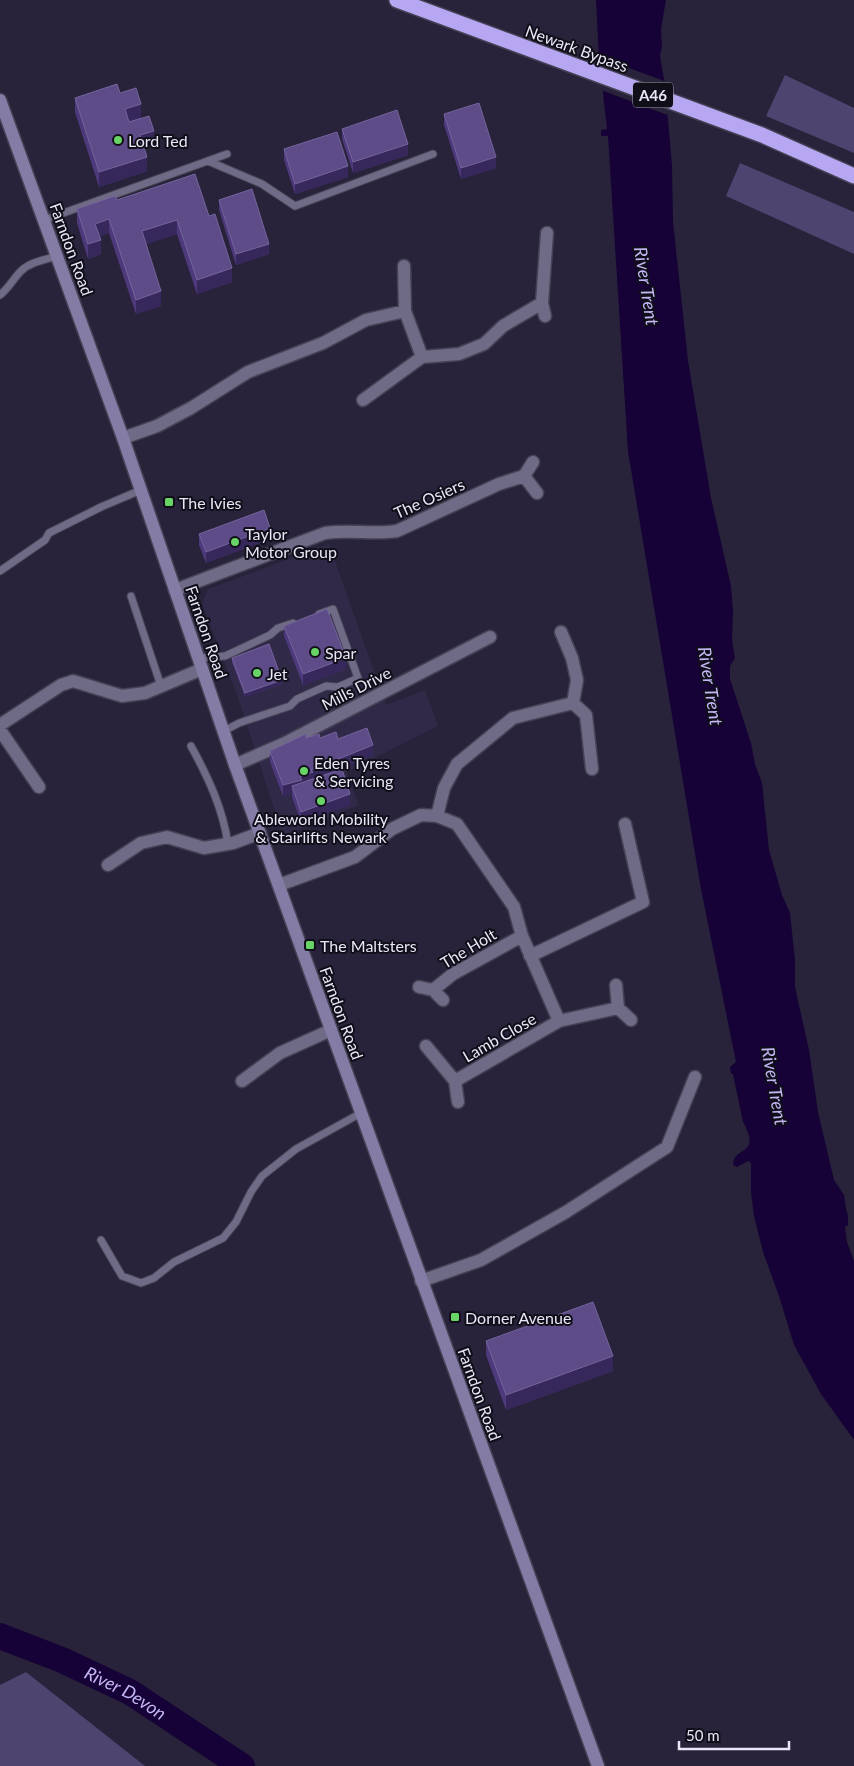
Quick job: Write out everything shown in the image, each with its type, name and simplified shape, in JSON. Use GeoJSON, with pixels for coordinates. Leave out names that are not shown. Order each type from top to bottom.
{"type":"FeatureCollection","features":[{"type":"Feature","properties":{"kind":"highway","name":"Newark Bypass"},"geometry":{"type":"LineString","coordinates":[[397,0],[762,135],[854,176]]}},
{"type":"Feature","properties":{"kind":"main road","name":"Farndon Road"},"geometry":{"type":"LineString","coordinates":[[0,100],[123,438],[235,765],[598,1766]]}},
{"type":"Feature","properties":{"kind":"street"},"geometry":{"type":"LineString","coordinates":[[545,316],[542,302],[547,233]]}},
{"type":"Feature","properties":{"kind":"street"},"geometry":{"type":"LineString","coordinates":[[404,266],[406,311],[422,357]]}},
{"type":"Feature","properties":{"kind":"street"},"geometry":{"type":"LineString","coordinates":[[363,400],[422,357],[458,354],[484,344],[504,326],[542,302]]}},
{"type":"Feature","properties":{"kind":"street"},"geometry":{"type":"LineString","coordinates":[[123,438],[158,426],[191,408],[248,372],[322,343],[366,320],[406,311]]}},
{"type":"Feature","properties":{"kind":"street"},"geometry":{"type":"LineString","coordinates":[[533,462],[524,476],[537,493]]}},
{"type":"Feature","properties":{"kind":"street","name":"The Osiers"},"geometry":{"type":"LineString","coordinates":[[175,590],[325,533],[340,530],[379,534],[397,531],[499,484],[524,476]]}},
{"type":"Feature","properties":{"kind":"street"},"geometry":{"type":"LineString","coordinates":[[561,632],[572,658],[577,680],[573,703]]}},
{"type":"Feature","properties":{"kind":"street","name":"Mills Drive"},"geometry":{"type":"LineString","coordinates":[[235,765],[285,743],[490,637]]}},
{"type":"Feature","properties":{"kind":"street"},"geometry":{"type":"LineString","coordinates":[[0,725],[61,685],[72,681],[122,696],[145,693],[201,663]]}},
{"type":"Feature","properties":{"kind":"street"},"geometry":{"type":"LineString","coordinates":[[573,703],[586,715],[592,769]]}},
{"type":"Feature","properties":{"kind":"street"},"geometry":{"type":"LineString","coordinates":[[437,816],[444,788],[457,764],[512,718],[573,703]]}},
{"type":"Feature","properties":{"kind":"street"},"geometry":{"type":"LineString","coordinates":[[0,730],[39,787]]}},
{"type":"Feature","properties":{"kind":"street"},"geometry":{"type":"LineString","coordinates":[[279,885],[355,857],[392,829],[421,815],[437,816],[457,824],[514,907],[530,956],[642,902],[625,824]]}},
{"type":"Feature","properties":{"kind":"street"},"geometry":{"type":"LineString","coordinates":[[108,865],[141,843],[167,837],[204,848],[228,844],[260,833]]}},
{"type":"Feature","properties":{"kind":"street","name":"The Holt"},"geometry":{"type":"LineString","coordinates":[[433,990],[454,974],[522,936]]}},
{"type":"Feature","properties":{"kind":"street","name":"Lamb Close"},"geometry":{"type":"LineString","coordinates":[[530,956],[559,1021]]}},
{"type":"Feature","properties":{"kind":"street"},"geometry":{"type":"LineString","coordinates":[[616,985],[618,1008],[631,1020]]}},
{"type":"Feature","properties":{"kind":"street","name":"The Holt"},"geometry":{"type":"LineString","coordinates":[[419,986],[433,990],[443,1000]]}},
{"type":"Feature","properties":{"kind":"street","name":"Lamb Close"},"geometry":{"type":"LineString","coordinates":[[455,1081],[559,1021],[618,1008]]}},
{"type":"Feature","properties":{"kind":"street"},"geometry":{"type":"LineString","coordinates":[[242,1081],[280,1053],[331,1030]]}},
{"type":"Feature","properties":{"kind":"street","name":"Lamb Close"},"geometry":{"type":"LineString","coordinates":[[426,1046],[455,1081],[458,1102]]}},
{"type":"Feature","properties":{"kind":"street"},"geometry":{"type":"LineString","coordinates":[[421,1282],[481,1260],[566,1212],[667,1148],[695,1077]]}},
{"type":"Feature","properties":{"kind":"lane"},"geometry":{"type":"LineString","coordinates":[[44,220],[227,154]]}},
{"type":"Feature","properties":{"kind":"lane"},"geometry":{"type":"LineString","coordinates":[[208,161],[262,184],[295,206],[434,154]]}},
{"type":"Feature","properties":{"kind":"lane"},"geometry":{"type":"LineString","coordinates":[[0,295],[7,290],[22,270],[31,264],[57,256]]}},
{"type":"Feature","properties":{"kind":"lane"},"geometry":{"type":"LineString","coordinates":[[0,571],[45,540],[49,534],[101,507],[141,490]]}},
{"type":"Feature","properties":{"kind":"lane"},"geometry":{"type":"LineString","coordinates":[[131,596],[161,686]]}},
{"type":"Feature","properties":{"kind":"lane"},"geometry":{"type":"LineString","coordinates":[[224,731],[239,723],[290,706],[296,699],[326,686],[338,687],[358,678],[333,609],[315,615]]}},
{"type":"Feature","properties":{"kind":"lane"},"geometry":{"type":"LineString","coordinates":[[201,663],[225,656],[270,635],[278,628],[297,622]]}},
{"type":"Feature","properties":{"kind":"lane"},"geometry":{"type":"LineString","coordinates":[[191,746],[206,774],[217,801],[226,827],[228,844]]}},
{"type":"Feature","properties":{"kind":"lane"},"geometry":{"type":"LineString","coordinates":[[101,1240],[122,1276],[141,1283],[154,1278],[174,1262],[223,1238],[236,1222],[251,1192],[262,1176],[296,1150],[360,1113]]}},
{"type":"Feature","properties":{"kind":"shaded area"},"geometry":{"type":"Polygon","coordinates":[[[785,75],[854,108],[854,153],[766,116],[785,75]]]}},
{"type":"Feature","properties":{"kind":"shaded area"},"geometry":{"type":"Polygon","coordinates":[[[740,163],[854,212],[854,254],[726,196],[740,163]]]}},
{"type":"Feature","properties":{"kind":"shaded area"},"geometry":{"type":"Polygon","coordinates":[[[329,544],[386,705],[425,690],[438,726],[346,772],[359,805],[283,836],[239,701],[202,603],[208,589],[329,544]]]}},
{"type":"Feature","properties":{"kind":"shaded area"},"geometry":{"type":"Polygon","coordinates":[[[26,1672],[145,1766],[0,1766],[0,1685],[26,1672]]]}},
{"type":"Feature","properties":{"kind":"water","name":"River Trent"},"geometry":{"type":"Polygon","coordinates":[[[596,0],[666,0],[661,29],[662,46],[660,56],[665,85],[672,166],[673,222],[688,361],[711,498],[731,586],[732,640],[735,658],[730,666],[730,679],[762,783],[769,850],[782,895],[790,913],[795,961],[795,987],[809,1050],[818,1112],[834,1180],[844,1195],[848,1216],[848,1225],[845,1227],[847,1242],[854,1261],[854,1440],[821,1394],[794,1345],[763,1252],[754,1216],[751,1192],[751,1163],[748,1161],[737,1167],[733,1165],[736,1156],[746,1149],[750,1142],[743,1122],[733,1074],[731,1074],[730,1067],[736,1062],[701,889],[628,451],[608,136],[601,136],[601,130],[607,129],[599,58],[596,0]]]}},
{"type":"Feature","properties":{"kind":"pier"},"geometry":{"type":"Polygon","coordinates":[[[596,56],[667,82],[670,116],[601,90],[596,56]]]}},
{"type":"Feature","properties":{"kind":"building","name":"Lord Ted"},"geometry":{"type":"Polygon","coordinates":[[[117,84],[120,93],[136,88],[141,104],[125,109],[129,122],[149,116],[154,131],[140,135],[147,157],[99,172],[75,98],[117,84]]]}},
{"type":"Feature","properties":{"kind":"building"},"geometry":{"type":"Polygon","coordinates":[[[479,103],[496,157],[461,168],[444,114],[479,103]]]}},
{"type":"Feature","properties":{"kind":"building"},"geometry":{"type":"Polygon","coordinates":[[[397,110],[408,144],[353,162],[342,129],[397,110]]]}},
{"type":"Feature","properties":{"kind":"building"},"geometry":{"type":"Polygon","coordinates":[[[337,132],[348,166],[295,184],[284,149],[337,132]]]}},
{"type":"Feature","properties":{"kind":"building"},"geometry":{"type":"Polygon","coordinates":[[[195,174],[209,216],[215,214],[232,268],[197,280],[177,220],[142,231],[161,291],[136,300],[109,219],[95,224],[101,240],[88,244],[77,209],[115,196],[117,200],[195,174]]]}},
{"type":"Feature","properties":{"kind":"building"},"geometry":{"type":"Polygon","coordinates":[[[252,189],[269,244],[236,254],[219,200],[252,189]]]}},
{"type":"Feature","properties":{"kind":"building"},"geometry":{"type":"Polygon","coordinates":[[[264,510],[270,528],[206,552],[199,534],[264,510]]]}},
{"type":"Feature","properties":{"kind":"building","name":"Spar"},"geometry":{"type":"Polygon","coordinates":[[[327,609],[346,658],[303,674],[284,626],[327,609]]]}},
{"type":"Feature","properties":{"kind":"building","name":"Jet"},"geometry":{"type":"Polygon","coordinates":[[[269,644],[282,680],[245,693],[232,658],[269,644]]]}},
{"type":"Feature","properties":{"kind":"building","name":"Eden Tyres & Servicing"},"geometry":{"type":"Polygon","coordinates":[[[367,728],[373,745],[311,770],[313,772],[300,777],[302,780],[283,785],[270,751],[306,734],[306,738],[319,734],[320,738],[336,732],[338,739],[367,728]]]}},
{"type":"Feature","properties":{"kind":"building"},"geometry":{"type":"Polygon","coordinates":[[[342,769],[350,794],[301,812],[292,786],[342,769]]]}},
{"type":"Feature","properties":{"kind":"building"},"geometry":{"type":"Polygon","coordinates":[[[593,1302],[613,1356],[506,1395],[486,1341],[593,1302]]]}},
{"type":"Feature","properties":{"kind":"waterway","name":"River Devon"},"geometry":{"type":"LineString","coordinates":[[0,1636],[62,1660],[130,1692],[242,1766]]}},
{"type":"Feature","properties":{"kind":"place","name":"Lord Ted"},"geometry":{"type":"Point","coordinates":[118,140]}},
{"type":"Feature","properties":{"kind":"place","name":"The Ivies"},"geometry":{"type":"Point","coordinates":[169,502]}},
{"type":"Feature","properties":{"kind":"place","name":"Taylor Motor Group"},"geometry":{"type":"Point","coordinates":[235,542]}},
{"type":"Feature","properties":{"kind":"place","name":"Spar"},"geometry":{"type":"Point","coordinates":[315,652]}},
{"type":"Feature","properties":{"kind":"place","name":"Jet"},"geometry":{"type":"Point","coordinates":[257,673]}},
{"type":"Feature","properties":{"kind":"place","name":"Eden Tyres & Servicing"},"geometry":{"type":"Point","coordinates":[304,771]}},
{"type":"Feature","properties":{"kind":"place","name":"Ableworld Mobility & Stairlifts Newark"},"geometry":{"type":"Point","coordinates":[321,801]}},
{"type":"Feature","properties":{"kind":"place","name":"The Maltsters"},"geometry":{"type":"Point","coordinates":[310,945]}},
{"type":"Feature","properties":{"kind":"place","name":"Dorner Avenue"},"geometry":{"type":"Point","coordinates":[455,1317]}}]}
